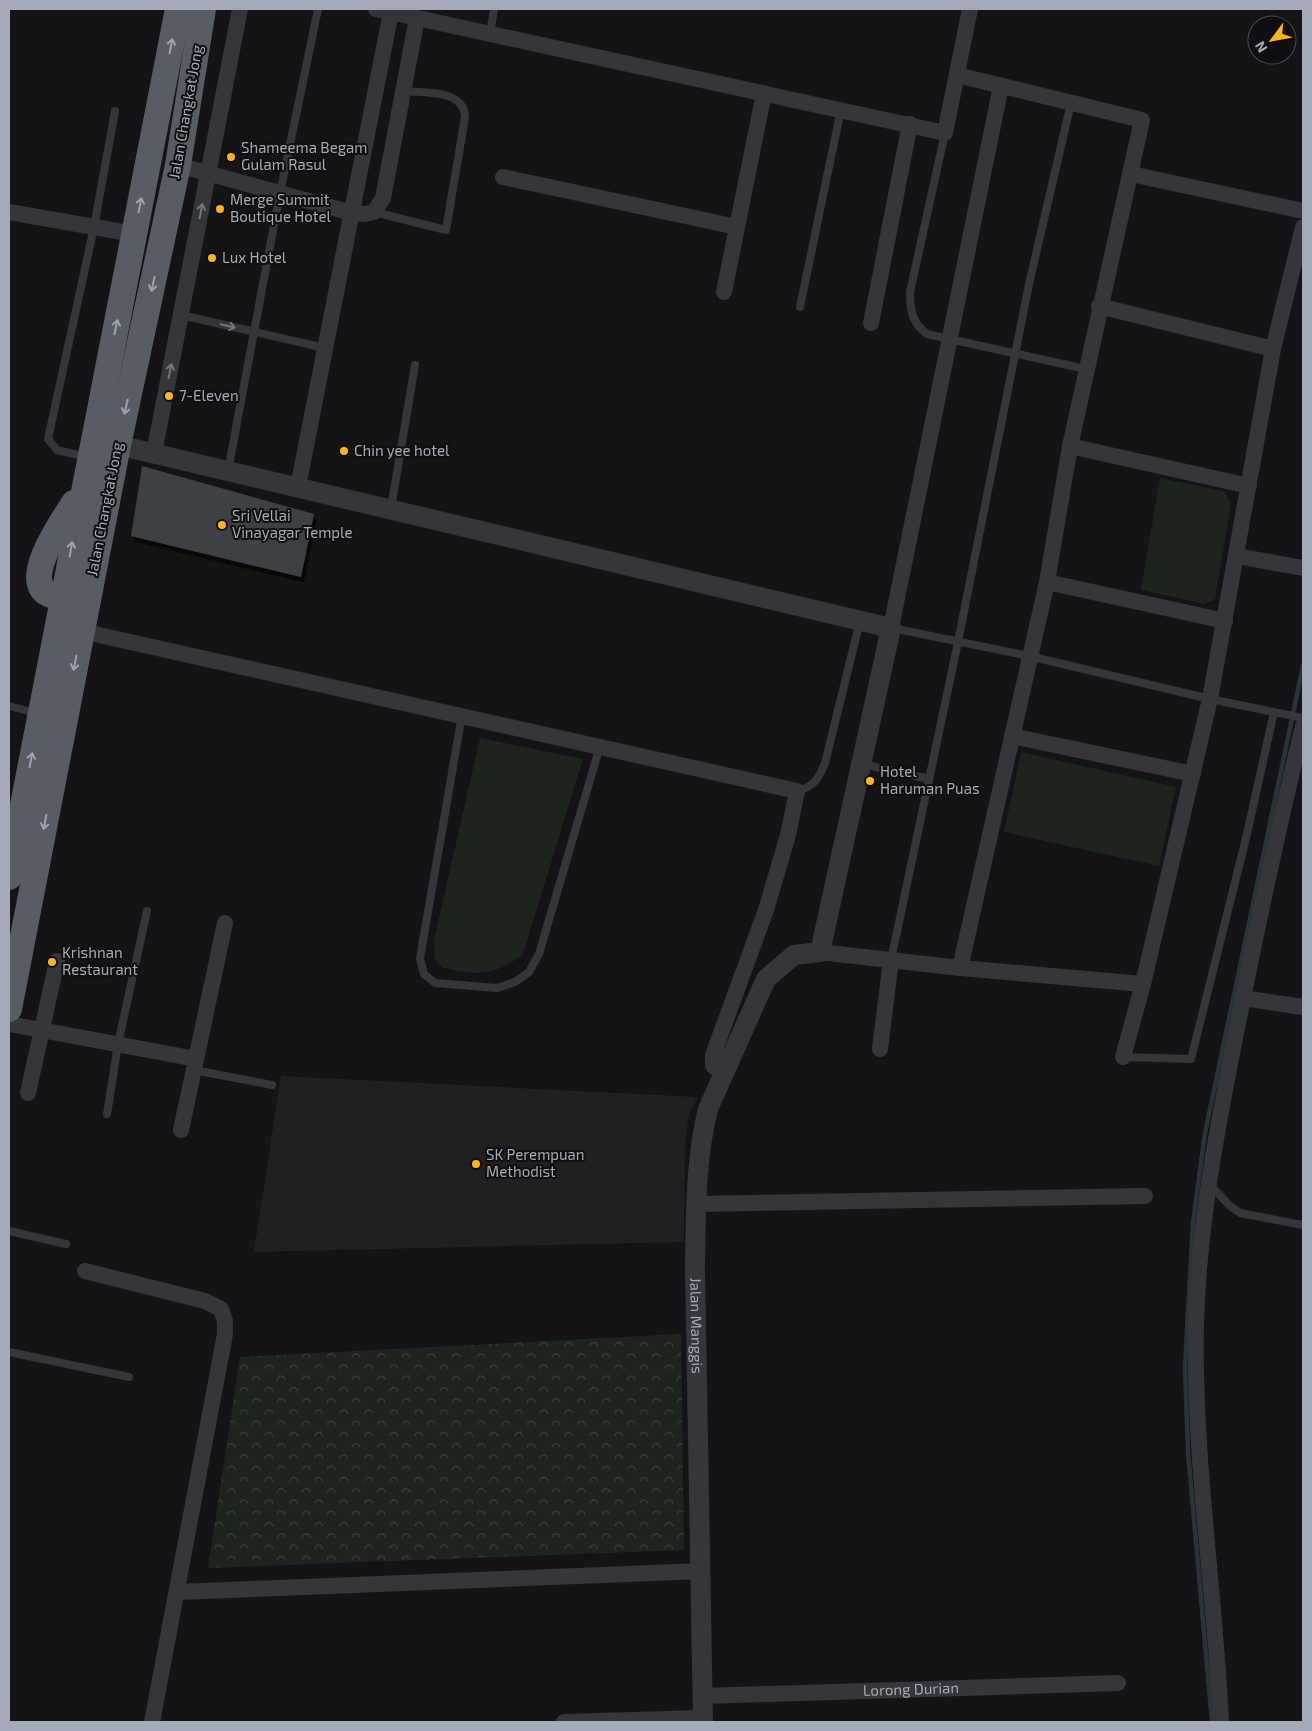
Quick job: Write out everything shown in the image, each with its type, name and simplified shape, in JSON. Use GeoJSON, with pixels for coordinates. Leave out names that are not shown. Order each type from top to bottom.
{"type":"FeatureCollection","features":[{"type":"Feature","properties":{"kind":"highway","name":"Jalan Changkat Jong"},"geometry":{"type":"LineString","coordinates":[[62,597],[53,596],[45,592],[40,583],[39,572],[49,546],[82,488],[124,288],[178,9]]}},
{"type":"Feature","properties":{"kind":"highway","name":"Jalan Changkat Jong"},"geometry":{"type":"LineString","coordinates":[[9,1009],[118,445],[178,165],[203,9]]}},
{"type":"Feature","properties":{"kind":"highway"},"geometry":{"type":"LineString","coordinates":[[124,288],[146,242],[154,236],[163,236]]}},
{"type":"Feature","properties":{"kind":"highway"},"geometry":{"type":"LineString","coordinates":[[9,877],[62,597],[74,592],[80,584],[98,546]]}},
{"type":"Feature","properties":{"kind":"street"},"geometry":{"type":"LineString","coordinates":[[154,453],[240,9]]}},
{"type":"Feature","properties":{"kind":"street"},"geometry":{"type":"LineString","coordinates":[[298,487],[352,213],[384,11],[945,133],[970,9]]}},
{"type":"Feature","properties":{"kind":"street"},"geometry":{"type":"LineString","coordinates":[[178,165],[352,213],[364,214],[374,212],[384,198],[417,18]]}},
{"type":"Feature","properties":{"kind":"street"},"geometry":{"type":"LineString","coordinates":[[957,75],[1142,120],[1070,446],[1047,582],[960,968]]}},
{"type":"Feature","properties":{"kind":"street"},"geometry":{"type":"LineString","coordinates":[[1000,86],[890,628],[820,952],[960,968],[1143,984]]}},
{"type":"Feature","properties":{"kind":"street"},"geometry":{"type":"LineString","coordinates":[[724,292],[764,93]]}},
{"type":"Feature","properties":{"kind":"street"},"geometry":{"type":"LineString","coordinates":[[871,324],[910,124]]}},
{"type":"Feature","properties":{"kind":"street"},"geometry":{"type":"LineString","coordinates":[[1131,174],[1303,211]]}},
{"type":"Feature","properties":{"kind":"street"},"geometry":{"type":"LineString","coordinates":[[503,177],[737,227]]}},
{"type":"Feature","properties":{"kind":"street"},"geometry":{"type":"LineString","coordinates":[[9,212],[134,234]]}},
{"type":"Feature","properties":{"kind":"street"},"geometry":{"type":"LineString","coordinates":[[1124,1057],[1210,699],[1273,350],[1303,227]]}},
{"type":"Feature","properties":{"kind":"street"},"geometry":{"type":"LineString","coordinates":[[1100,306],[1273,350]]}},
{"type":"Feature","properties":{"kind":"street"},"geometry":{"type":"LineString","coordinates":[[118,445],[890,628]]}},
{"type":"Feature","properties":{"kind":"street"},"geometry":{"type":"LineString","coordinates":[[1070,446],[1249,486]]}},
{"type":"Feature","properties":{"kind":"street"},"geometry":{"type":"LineString","coordinates":[[1236,556],[1303,568]]}},
{"type":"Feature","properties":{"kind":"street"},"geometry":{"type":"LineString","coordinates":[[1047,582],[1225,621]]}},
{"type":"Feature","properties":{"kind":"street"},"geometry":{"type":"LineString","coordinates":[[81,631],[462,714],[798,791],[788,835],[766,910],[713,1055],[713,1066],[723,1074]]}},
{"type":"Feature","properties":{"kind":"street"},"geometry":{"type":"LineString","coordinates":[[1221,1722],[1219,1669],[1204,1525],[1196,1394],[1198,1274],[1208,1184],[1243,998],[1302,720]]}},
{"type":"Feature","properties":{"kind":"street"},"geometry":{"type":"LineString","coordinates":[[1012,736],[1193,774]]}},
{"type":"Feature","properties":{"kind":"street"},"geometry":{"type":"LineString","coordinates":[[182,1130],[225,923]]}},
{"type":"Feature","properties":{"kind":"street","name":"Jalan Manggis"},"geometry":{"type":"LineString","coordinates":[[703,1720],[702,1571],[696,1363],[696,1204],[702,1131],[708,1109],[766,979],[794,954],[820,952]]}},
{"type":"Feature","properties":{"kind":"street"},"geometry":{"type":"LineString","coordinates":[[880,1049],[891,960]]}},
{"type":"Feature","properties":{"kind":"street"},"geometry":{"type":"LineString","coordinates":[[28,1093],[57,961]]}},
{"type":"Feature","properties":{"kind":"street"},"geometry":{"type":"LineString","coordinates":[[1243,998],[1303,1007]]}},
{"type":"Feature","properties":{"kind":"street"},"geometry":{"type":"LineString","coordinates":[[9,1024],[118,1044],[195,1064]]}},
{"type":"Feature","properties":{"kind":"street"},"geometry":{"type":"LineString","coordinates":[[696,1204],[1145,1196]]}},
{"type":"Feature","properties":{"kind":"street"},"geometry":{"type":"LineString","coordinates":[[85,1271],[204,1301],[221,1309],[225,1321],[226,1334],[152,1722]]}},
{"type":"Feature","properties":{"kind":"street"},"geometry":{"type":"LineString","coordinates":[[178,1592],[702,1571]]}},
{"type":"Feature","properties":{"kind":"street","name":"Lorong Durian"},"geometry":{"type":"LineString","coordinates":[[703,1696],[1118,1683]]}},
{"type":"Feature","properties":{"kind":"street"},"geometry":{"type":"LineString","coordinates":[[564,1722],[703,1720]]}},
{"type":"Feature","properties":{"kind":"lane"},"geometry":{"type":"LineString","coordinates":[[228,471],[280,193],[318,9]]}},
{"type":"Feature","properties":{"kind":"lane"},"geometry":{"type":"LineString","coordinates":[[490,34],[494,9]]}},
{"type":"Feature","properties":{"kind":"lane"},"geometry":{"type":"LineString","coordinates":[[374,212],[446,230],[465,117],[465,107],[448,95],[403,91]]}},
{"type":"Feature","properties":{"kind":"lane"},"geometry":{"type":"LineString","coordinates":[[891,960],[958,642],[1015,353],[1071,103]]}},
{"type":"Feature","properties":{"kind":"lane"},"geometry":{"type":"LineString","coordinates":[[800,307],[841,109]]}},
{"type":"Feature","properties":{"kind":"lane"},"geometry":{"type":"LineString","coordinates":[[89,458],[57,450],[48,439],[94,227],[116,111]]}},
{"type":"Feature","properties":{"kind":"lane"},"geometry":{"type":"LineString","coordinates":[[945,133],[910,292],[910,308],[920,328],[927,334],[1086,369]]}},
{"type":"Feature","properties":{"kind":"lane"},"geometry":{"type":"LineString","coordinates":[[181,316],[326,348]]}},
{"type":"Feature","properties":{"kind":"lane"},"geometry":{"type":"LineString","coordinates":[[391,509],[415,365]]}},
{"type":"Feature","properties":{"kind":"lane"},"geometry":{"type":"LineString","coordinates":[[798,791],[808,789],[818,779],[825,763],[860,621]]}},
{"type":"Feature","properties":{"kind":"lane"},"geometry":{"type":"LineString","coordinates":[[890,628],[1029,656],[1210,699],[1276,712],[1302,720]]}},
{"type":"Feature","properties":{"kind":"lane"},"geometry":{"type":"LineString","coordinates":[[9,706],[40,714]]}},
{"type":"Feature","properties":{"kind":"lane"},"geometry":{"type":"LineString","coordinates":[[1124,1057],[1191,1059],[1276,712]]}},
{"type":"Feature","properties":{"kind":"lane"},"geometry":{"type":"LineString","coordinates":[[462,714],[420,958],[424,974],[435,983],[497,988],[515,982],[529,972],[538,954],[600,746]]}},
{"type":"Feature","properties":{"kind":"lane"},"geometry":{"type":"LineString","coordinates":[[861,764],[929,779]]}},
{"type":"Feature","properties":{"kind":"lane"},"geometry":{"type":"LineString","coordinates":[[107,1114],[118,1044],[147,911]]}},
{"type":"Feature","properties":{"kind":"lane"},"geometry":{"type":"LineString","coordinates":[[195,1064],[272,1085]]}},
{"type":"Feature","properties":{"kind":"lane"},"geometry":{"type":"LineString","coordinates":[[1208,1184],[1230,1206],[1240,1213],[1303,1225]]}},
{"type":"Feature","properties":{"kind":"lane"},"geometry":{"type":"LineString","coordinates":[[9,1231],[66,1244]]}},
{"type":"Feature","properties":{"kind":"lane"},"geometry":{"type":"LineString","coordinates":[[9,1352],[129,1378]]}},
{"type":"Feature","properties":{"kind":"shaded area","name":"SK Perempuan Methodist"},"geometry":{"type":"Polygon","coordinates":[[[281,1076],[698,1097],[689,1114],[685,1142],[684,1242],[254,1252],[281,1076]]]}},
{"type":"Feature","properties":{"kind":"green space"},"geometry":{"type":"Polygon","coordinates":[[[1160,478],[1224,491],[1231,504],[1215,600],[1204,604],[1141,590],[1160,478]]]}},
{"type":"Feature","properties":{"kind":"green space"},"geometry":{"type":"Polygon","coordinates":[[[480,738],[583,759],[523,954],[504,967],[476,973],[443,968],[435,959],[434,940],[480,738]]]}},
{"type":"Feature","properties":{"kind":"green space"},"geometry":{"type":"Polygon","coordinates":[[[1021,752],[1176,787],[1159,866],[1004,832],[1021,752]]]}},
{"type":"Feature","properties":{"kind":"green space"},"geometry":{"type":"Polygon","coordinates":[[[681,1334],[684,1550],[208,1568],[240,1357],[681,1334]]]}},
{"type":"Feature","properties":{"kind":"building","name":"Sri Vellai Vinayagar Temple"},"geometry":{"type":"Polygon","coordinates":[[[142,466],[314,514],[301,577],[131,536],[142,466]]]}},
{"type":"Feature","properties":{"kind":"waterway"},"geometry":{"type":"LineString","coordinates":[[1212,1722],[1188,1452],[1185,1367],[1193,1222],[1205,1133],[1303,666]]}},
{"type":"Feature","properties":{"kind":"place","name":"Shameema Begam Gulam Rasul"},"geometry":{"type":"Point","coordinates":[231,157]}},
{"type":"Feature","properties":{"kind":"place","name":"Merge Summit Boutique Hotel"},"geometry":{"type":"Point","coordinates":[220,209]}},
{"type":"Feature","properties":{"kind":"place","name":"Lux Hotel"},"geometry":{"type":"Point","coordinates":[212,258]}},
{"type":"Feature","properties":{"kind":"place","name":"7-Eleven"},"geometry":{"type":"Point","coordinates":[169,396]}},
{"type":"Feature","properties":{"kind":"place","name":"Chin yee hotel"},"geometry":{"type":"Point","coordinates":[344,451]}},
{"type":"Feature","properties":{"kind":"place","name":"Sri Vellai Vinayagar Temple"},"geometry":{"type":"Point","coordinates":[222,525]}},
{"type":"Feature","properties":{"kind":"place","name":"Hotel Haruman Puas"},"geometry":{"type":"Point","coordinates":[870,781]}},
{"type":"Feature","properties":{"kind":"place","name":"Krishnan Restaurant"},"geometry":{"type":"Point","coordinates":[52,962]}},
{"type":"Feature","properties":{"kind":"place","name":"SK Perempuan Methodist"},"geometry":{"type":"Point","coordinates":[476,1164]}}]}
